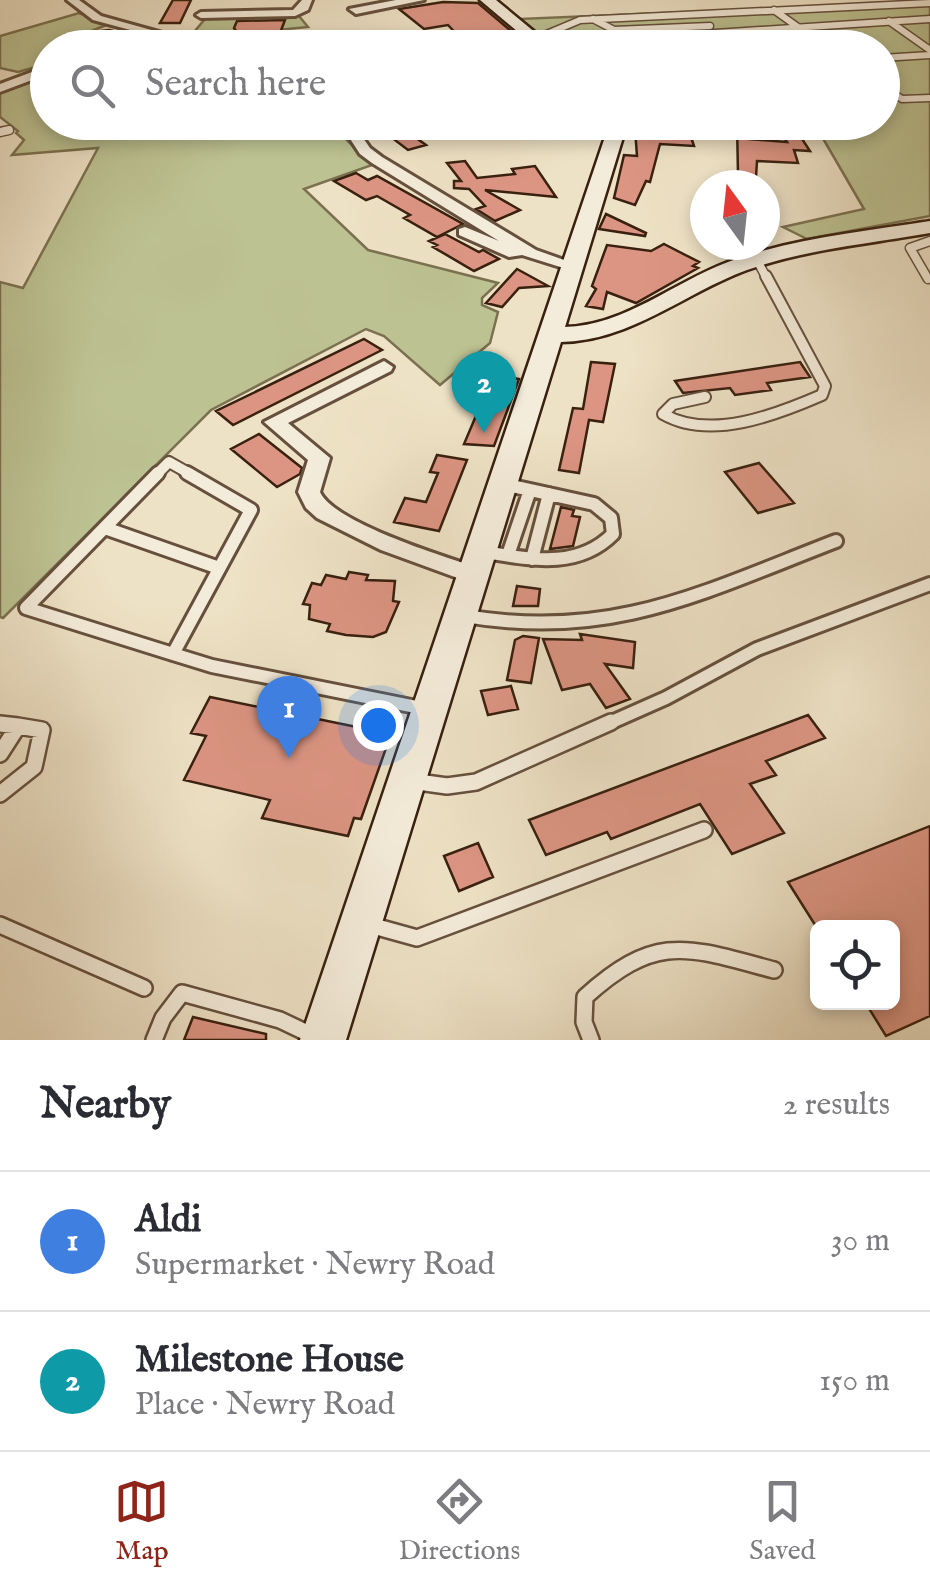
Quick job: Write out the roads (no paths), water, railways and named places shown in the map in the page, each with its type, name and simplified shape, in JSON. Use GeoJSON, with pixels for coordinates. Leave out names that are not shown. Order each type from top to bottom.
{"type":"FeatureCollection","features":[{"type":"Feature","properties":{"kind":"main road"},"geometry":{"type":"LineString","coordinates":[[486,0],[524,30]]}},
{"type":"Feature","properties":{"kind":"main road"},"geometry":{"type":"LineString","coordinates":[[322,1040],[460,615],[488,561],[516,487],[550,335],[610,140]]}},
{"type":"Feature","properties":{"kind":"main road"},"geometry":{"type":"LineString","coordinates":[[780,255],[930,227]]}},
{"type":"Feature","properties":{"kind":"main road"},"geometry":{"type":"LineString","coordinates":[[550,335],[574,335],[614,326],[701,281],[756,260]]}},
{"type":"Feature","properties":{"kind":"street"},"geometry":{"type":"LineString","coordinates":[[72,0],[97,18],[150,30]]}},
{"type":"Feature","properties":{"kind":"street"},"geometry":{"type":"LineString","coordinates":[[201,14],[295,13],[302,11],[307,0]]}},
{"type":"Feature","properties":{"kind":"street"},"geometry":{"type":"LineString","coordinates":[[356,12],[354,9],[418,0]]}},
{"type":"Feature","properties":{"kind":"street"},"geometry":{"type":"LineString","coordinates":[[187,30],[201,14],[204,1]]}},
{"type":"Feature","properties":{"kind":"street"},"geometry":{"type":"LineString","coordinates":[[0,88],[30,77]]}},
{"type":"Feature","properties":{"kind":"street"},"geometry":{"type":"LineString","coordinates":[[357,140],[364,151],[498,232],[550,262],[573,266]]}},
{"type":"Feature","properties":{"kind":"street"},"geometry":{"type":"LineString","coordinates":[[498,232],[472,235],[504,246],[522,258]]}},
{"type":"Feature","properties":{"kind":"street"},"geometry":{"type":"LineString","coordinates":[[384,367],[274,422],[319,458],[308,486],[313,502],[422,560],[488,561]]}},
{"type":"Feature","properties":{"kind":"lane"},"geometry":{"type":"LineString","coordinates":[[563,30],[580,20],[593,19],[930,3]]}},
{"type":"Feature","properties":{"kind":"lane"},"geometry":{"type":"LineString","coordinates":[[774,10],[802,30]]}},
{"type":"Feature","properties":{"kind":"lane"},"geometry":{"type":"LineString","coordinates":[[593,19],[614,30],[930,19]]}},
{"type":"Feature","properties":{"kind":"lane"},"geometry":{"type":"LineString","coordinates":[[890,21],[929,53]]}},
{"type":"Feature","properties":{"kind":"lane"},"geometry":{"type":"LineString","coordinates":[[738,30],[794,24]]}},
{"type":"Feature","properties":{"kind":"lane"},"geometry":{"type":"LineString","coordinates":[[900,56],[929,53]]}},
{"type":"Feature","properties":{"kind":"lane"},"geometry":{"type":"LineString","coordinates":[[902,99],[930,98]]}},
{"type":"Feature","properties":{"kind":"lane"},"geometry":{"type":"LineString","coordinates":[[929,280],[910,248],[930,241]]}},
{"type":"Feature","properties":{"kind":"lane"},"geometry":{"type":"LineString","coordinates":[[705,397],[674,404],[663,414],[686,427],[746,420],[822,394],[825,386],[756,260]]}},
{"type":"Feature","properties":{"kind":"lane"},"geometry":{"type":"LineString","coordinates":[[173,654],[251,510],[169,462],[26,608],[173,654],[212,666],[430,710]]}},
{"type":"Feature","properties":{"kind":"lane"},"geometry":{"type":"LineString","coordinates":[[488,561],[560,560],[594,552],[613,534],[611,518],[594,504],[516,487]]}},
{"type":"Feature","properties":{"kind":"lane"},"geometry":{"type":"LineString","coordinates":[[532,559],[549,494]]}},
{"type":"Feature","properties":{"kind":"lane"},"geometry":{"type":"LineString","coordinates":[[105,528],[219,568]]}},
{"type":"Feature","properties":{"kind":"lane"},"geometry":{"type":"LineString","coordinates":[[460,615],[523,627],[564,626],[623,617],[652,611],[836,541]]}},
{"type":"Feature","properties":{"kind":"lane"},"geometry":{"type":"LineString","coordinates":[[407,781],[446,786],[476,782],[666,698],[756,649],[930,584]]}},
{"type":"Feature","properties":{"kind":"lane"},"geometry":{"type":"LineString","coordinates":[[0,724],[42,730],[43,737],[34,767],[0,794]]}},
{"type":"Feature","properties":{"kind":"lane"},"geometry":{"type":"LineString","coordinates":[[0,754],[18,726]]}},
{"type":"Feature","properties":{"kind":"lane"},"geometry":{"type":"LineString","coordinates":[[361,923],[417,938],[704,830]]}},
{"type":"Feature","properties":{"kind":"lane"},"geometry":{"type":"LineString","coordinates":[[0,924],[144,988]]}},
{"type":"Feature","properties":{"kind":"lane"},"geometry":{"type":"LineString","coordinates":[[592,1040],[584,1022],[585,996],[612,969],[641,954],[680,946],[774,970]]}},
{"type":"Feature","properties":{"kind":"lane"},"geometry":{"type":"LineString","coordinates":[[154,1040],[163,1018],[182,993],[280,1020],[322,1040]]}},
{"type":"Feature","properties":{"kind":"place","name":"Milestone House"},"geometry":{"type":"Point","coordinates":[484,433]}},
{"type":"Feature","properties":{"kind":"place","name":"Aldi"},"geometry":{"type":"Point","coordinates":[289,758]}}]}
